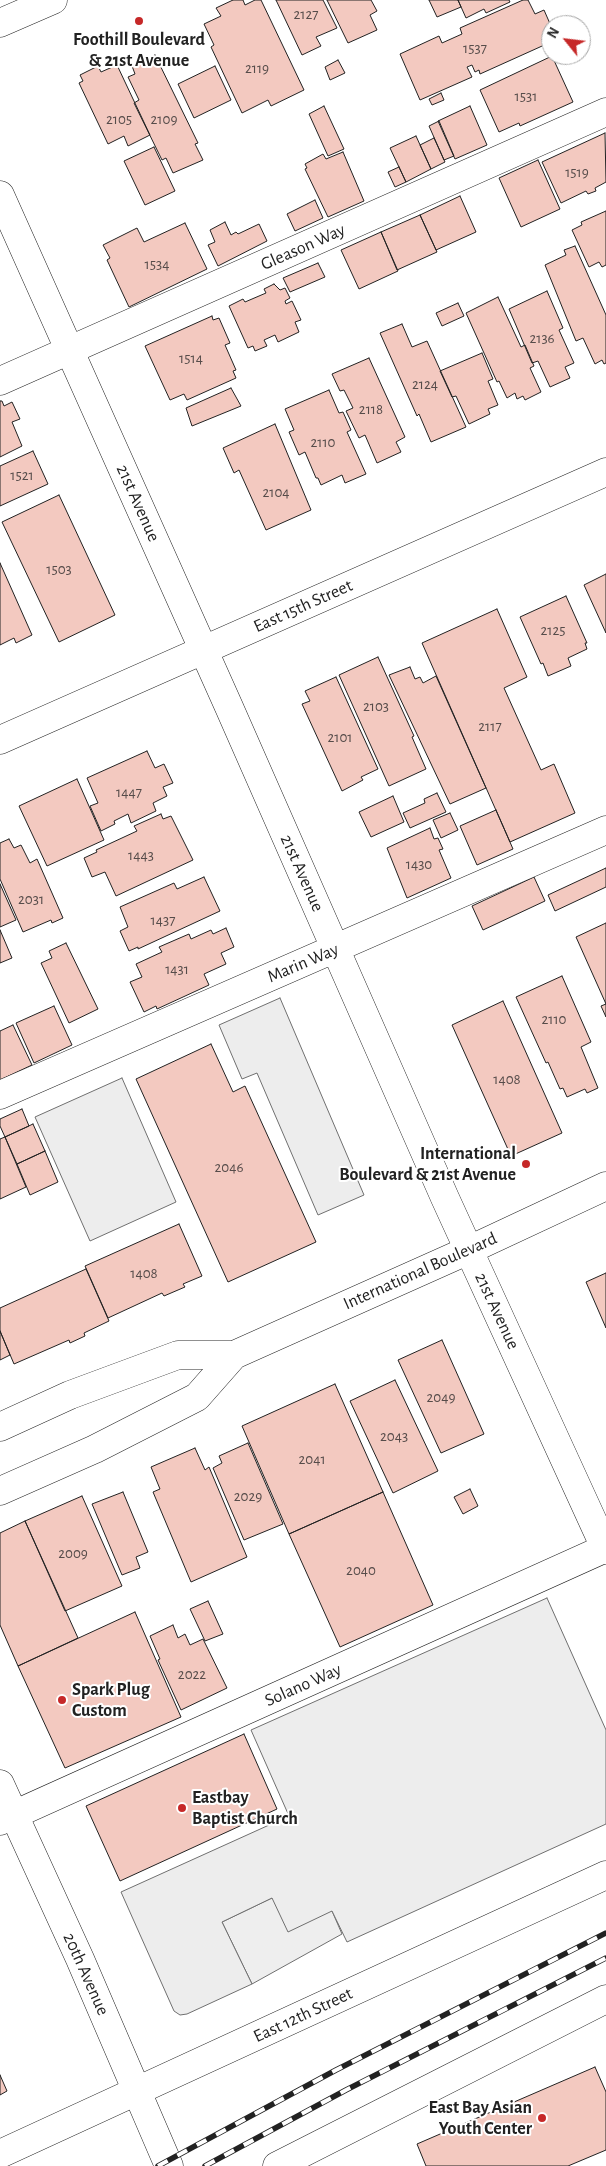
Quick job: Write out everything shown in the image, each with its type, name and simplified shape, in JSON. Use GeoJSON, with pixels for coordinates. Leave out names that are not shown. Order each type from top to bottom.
{"type":"FeatureCollection","features":[{"type":"Feature","properties":{"kind":"street"},"geometry":{"type":"LineString","coordinates":[[0,23],[53,0]]}},
{"type":"Feature","properties":{"kind":"street","name":"Gleason Way"},"geometry":{"type":"LineString","coordinates":[[0,381],[606,112]]}},
{"type":"Feature","properties":{"kind":"street","name":"21st Avenue"},"geometry":{"type":"LineString","coordinates":[[0,195],[204,650],[469,1250],[606,1549]]}},
{"type":"Feature","properties":{"kind":"street","name":"East 15th Street"},"geometry":{"type":"LineString","coordinates":[[0,740],[606,472]]}},
{"type":"Feature","properties":{"kind":"street","name":"Marin Way"},"geometry":{"type":"LineString","coordinates":[[0,1095],[336,950],[606,830]]}},
{"type":"Feature","properties":{"kind":"street","name":"International Boulevard"},"geometry":{"type":"LineString","coordinates":[[0,1427],[70,1395],[178,1355],[234,1355],[469,1250],[606,1186]]}},
{"type":"Feature","properties":{"kind":"street","name":"International Boulevard"},"geometry":{"type":"LineString","coordinates":[[0,1491],[96,1449],[197,1397],[234,1355]]}},
{"type":"Feature","properties":{"kind":"street","name":"Solano Way"},"geometry":{"type":"LineString","coordinates":[[7,1818],[606,1549]]}},
{"type":"Feature","properties":{"kind":"street","name":"20th Avenue"},"geometry":{"type":"LineString","coordinates":[[0,1784],[7,1818],[138,2091],[169,2166]]}},
{"type":"Feature","properties":{"kind":"street","name":"East 12th Street"},"geometry":{"type":"LineString","coordinates":[[0,2154],[606,1875]]}},
{"type":"Feature","properties":{"kind":"street"},"geometry":{"type":"LineString","coordinates":[[276,2166],[606,1999]]}},
{"type":"Feature","properties":{"kind":"shaded area"},"geometry":{"type":"Polygon","coordinates":[[[280,998],[364,1195],[318,1215],[257,1073],[242,1079],[219,1025],[280,998]]]}},
{"type":"Feature","properties":{"kind":"shaded area"},"geometry":{"type":"Polygon","coordinates":[[[122,1078],[176,1202],[90,1241],[35,1117],[122,1078]]]}},
{"type":"Feature","properties":{"kind":"shaded area"},"geometry":{"type":"Polygon","coordinates":[[[547,1598],[606,1730],[606,1824],[347,1942],[332,1911],[288,1932],[272,1898],[222,1922],[252,1984],[187,2014],[180,2015],[174,2011],[121,1892],[289,1816],[251,1730],[547,1598]]]}},
{"type":"Feature","properties":{"kind":"shaded area"},"geometry":{"type":"Polygon","coordinates":[[[272,1898],[332,1911],[342,1934],[252,1984],[222,1922],[272,1898]]]}},
{"type":"Feature","properties":{"kind":"building"},"geometry":{"type":"Polygon","coordinates":[[[233,0],[243,0],[245,5],[255,0],[261,0],[304,90],[271,106],[268,100],[242,113],[211,47],[214,45],[204,24],[221,16],[216,8],[233,0]]]}},
{"type":"Feature","properties":{"kind":"building"},"geometry":{"type":"Polygon","coordinates":[[[276,0],[323,0],[337,28],[316,37],[321,46],[302,55],[276,0]]]}},
{"type":"Feature","properties":{"kind":"building"},"geometry":{"type":"Polygon","coordinates":[[[327,0],[371,0],[377,11],[370,15],[377,30],[348,43],[327,0]]]}},
{"type":"Feature","properties":{"kind":"building"},"geometry":{"type":"Polygon","coordinates":[[[429,0],[458,0],[461,7],[437,17],[429,0]]]}},
{"type":"Feature","properties":{"kind":"building"},"geometry":{"type":"Polygon","coordinates":[[[458,0],[509,0],[510,2],[486,13],[484,9],[466,18],[458,0]]]}},
{"type":"Feature","properties":{"kind":"building"},"geometry":{"type":"Polygon","coordinates":[[[523,0],[528,0],[535,14],[544,10],[546,15],[541,15],[541,47],[480,74],[479,70],[475,72],[472,65],[467,67],[472,77],[420,100],[400,54],[439,36],[442,43],[462,34],[460,28],[523,0]]]}},
{"type":"Feature","properties":{"kind":"building"},"geometry":{"type":"Polygon","coordinates":[[[155,55],[198,143],[195,144],[203,160],[173,173],[166,158],[162,160],[134,103],[139,100],[128,77],[135,74],[132,66],[155,55]]]}},
{"type":"Feature","properties":{"kind":"building"},"geometry":{"type":"Polygon","coordinates":[[[338,60],[345,73],[330,80],[325,67],[338,60]]]}},
{"type":"Feature","properties":{"kind":"building"},"geometry":{"type":"Polygon","coordinates":[[[541,61],[541,65],[556,65],[573,102],[520,126],[519,123],[499,132],[480,90],[541,61]]]}},
{"type":"Feature","properties":{"kind":"building"},"geometry":{"type":"Polygon","coordinates":[[[117,65],[150,135],[128,146],[124,136],[108,144],[79,83],[83,81],[80,75],[98,66],[101,72],[117,65]]]}},
{"type":"Feature","properties":{"kind":"building"},"geometry":{"type":"Polygon","coordinates":[[[215,66],[231,100],[194,118],[178,84],[215,66]]]}},
{"type":"Feature","properties":{"kind":"building"},"geometry":{"type":"Polygon","coordinates":[[[441,93],[444,100],[432,105],[429,99],[441,93]]]}},
{"type":"Feature","properties":{"kind":"building"},"geometry":{"type":"Polygon","coordinates":[[[324,106],[344,149],[328,156],[309,114],[324,106]]]}},
{"type":"Feature","properties":{"kind":"building"},"geometry":{"type":"Polygon","coordinates":[[[470,106],[487,145],[455,159],[438,121],[470,106]]]}},
{"type":"Feature","properties":{"kind":"building"},"geometry":{"type":"Polygon","coordinates":[[[439,121],[454,156],[444,160],[429,126],[439,121]]]}},
{"type":"Feature","properties":{"kind":"building"},"geometry":{"type":"Polygon","coordinates":[[[605,133],[606,182],[595,188],[596,191],[588,194],[586,191],[561,203],[542,162],[605,133]]]}},
{"type":"Feature","properties":{"kind":"building"},"geometry":{"type":"Polygon","coordinates":[[[416,136],[431,169],[406,182],[390,148],[416,136]]]}},
{"type":"Feature","properties":{"kind":"building"},"geometry":{"type":"Polygon","coordinates":[[[434,138],[445,162],[431,169],[420,145],[434,138]]]}},
{"type":"Feature","properties":{"kind":"building"},"geometry":{"type":"Polygon","coordinates":[[[154,147],[175,191],[145,205],[124,161],[154,147]]]}},
{"type":"Feature","properties":{"kind":"building"},"geometry":{"type":"Polygon","coordinates":[[[343,152],[364,201],[328,217],[305,169],[307,168],[305,164],[323,154],[326,159],[343,152]]]}},
{"type":"Feature","properties":{"kind":"building"},"geometry":{"type":"Polygon","coordinates":[[[538,160],[560,209],[521,227],[499,178],[538,160]]]}},
{"type":"Feature","properties":{"kind":"building"},"geometry":{"type":"Polygon","coordinates":[[[399,167],[406,182],[395,187],[388,172],[399,167]]]}},
{"type":"Feature","properties":{"kind":"building"},"geometry":{"type":"Polygon","coordinates":[[[460,196],[476,232],[436,250],[420,215],[460,196]]]}},
{"type":"Feature","properties":{"kind":"building"},"geometry":{"type":"Polygon","coordinates":[[[315,200],[323,218],[295,231],[287,214],[315,200]]]}},
{"type":"Feature","properties":{"kind":"building"},"geometry":{"type":"Polygon","coordinates":[[[606,211],[606,265],[602,267],[599,262],[589,267],[572,230],[582,225],[581,222],[606,211]]]}},
{"type":"Feature","properties":{"kind":"building"},"geometry":{"type":"Polygon","coordinates":[[[420,215],[437,252],[397,270],[381,232],[420,215]]]}},
{"type":"Feature","properties":{"kind":"building"},"geometry":{"type":"Polygon","coordinates":[[[225,222],[231,235],[236,232],[238,234],[259,224],[267,241],[218,266],[208,245],[215,242],[210,230],[225,222]]]}},
{"type":"Feature","properties":{"kind":"building"},"geometry":{"type":"Polygon","coordinates":[[[185,223],[207,269],[129,307],[107,260],[110,258],[103,245],[137,228],[144,242],[185,223]]]}},
{"type":"Feature","properties":{"kind":"building"},"geometry":{"type":"Polygon","coordinates":[[[381,232],[398,271],[359,289],[341,250],[381,232]]]}},
{"type":"Feature","properties":{"kind":"building"},"geometry":{"type":"Polygon","coordinates":[[[575,246],[606,315],[606,363],[604,364],[602,360],[595,364],[583,338],[576,341],[545,265],[566,255],[564,250],[575,246]]]}},
{"type":"Feature","properties":{"kind":"building"},"geometry":{"type":"Polygon","coordinates":[[[318,263],[325,277],[290,292],[283,278],[318,263]]]}},
{"type":"Feature","properties":{"kind":"building"},"geometry":{"type":"Polygon","coordinates":[[[274,284],[280,290],[285,288],[290,298],[285,301],[286,304],[292,301],[301,320],[295,322],[299,332],[278,342],[275,335],[264,340],[267,346],[255,351],[253,346],[248,348],[229,306],[243,299],[245,302],[266,293],[264,289],[274,284]]]}},
{"type":"Feature","properties":{"kind":"building"},"geometry":{"type":"Polygon","coordinates":[[[547,291],[563,328],[559,330],[574,363],[565,367],[570,378],[550,387],[538,361],[532,363],[509,309],[547,291]]]}},
{"type":"Feature","properties":{"kind":"building"},"geometry":{"type":"Polygon","coordinates":[[[498,297],[521,347],[525,345],[534,366],[530,368],[541,392],[525,400],[523,396],[517,399],[515,393],[507,398],[499,381],[497,382],[466,313],[498,297]]]}},
{"type":"Feature","properties":{"kind":"building"},"geometry":{"type":"Polygon","coordinates":[[[458,303],[464,316],[442,326],[436,313],[458,303]]]}},
{"type":"Feature","properties":{"kind":"building"},"geometry":{"type":"Polygon","coordinates":[[[212,316],[213,320],[219,318],[230,343],[225,345],[236,370],[233,371],[236,378],[187,400],[184,394],[170,400],[145,346],[212,316]]]}},
{"type":"Feature","properties":{"kind":"building"},"geometry":{"type":"Polygon","coordinates":[[[402,324],[412,347],[427,341],[466,427],[431,442],[419,414],[417,416],[380,333],[402,324]]]}},
{"type":"Feature","properties":{"kind":"building"},"geometry":{"type":"Polygon","coordinates":[[[482,353],[493,379],[488,381],[498,405],[488,409],[490,414],[469,424],[456,396],[452,397],[440,371],[482,353]]]}},
{"type":"Feature","properties":{"kind":"building"},"geometry":{"type":"Polygon","coordinates":[[[369,358],[405,437],[396,442],[401,452],[377,463],[365,435],[359,438],[346,411],[353,408],[344,390],[340,391],[332,374],[369,358]]]}},
{"type":"Feature","properties":{"kind":"building"},"geometry":{"type":"Polygon","coordinates":[[[231,388],[241,406],[192,426],[186,408],[231,388]]]}},
{"type":"Feature","properties":{"kind":"building"},"geometry":{"type":"Polygon","coordinates":[[[329,390],[339,413],[343,412],[351,430],[347,432],[366,474],[345,483],[342,475],[321,485],[305,452],[299,455],[289,432],[294,430],[285,409],[329,390]]]}},
{"type":"Feature","properties":{"kind":"building"},"geometry":{"type":"Polygon","coordinates":[[[0,401],[2,401],[4,406],[12,402],[20,419],[12,422],[22,446],[0,457],[0,401]]]}},
{"type":"Feature","properties":{"kind":"building"},"geometry":{"type":"Polygon","coordinates":[[[275,424],[311,510],[266,530],[239,470],[234,473],[223,448],[275,424]]]}},
{"type":"Feature","properties":{"kind":"building"},"geometry":{"type":"Polygon","coordinates":[[[33,451],[48,484],[0,506],[0,466],[33,451]]]}},
{"type":"Feature","properties":{"kind":"building"},"geometry":{"type":"Polygon","coordinates":[[[59,495],[115,615],[59,642],[2,522],[59,495]]]}},
{"type":"Feature","properties":{"kind":"building"},"geometry":{"type":"Polygon","coordinates":[[[0,563],[32,635],[16,643],[14,638],[0,645],[0,563]]]}},
{"type":"Feature","properties":{"kind":"building"},"geometry":{"type":"Polygon","coordinates":[[[606,574],[606,633],[584,585],[606,574]]]}},
{"type":"Feature","properties":{"kind":"building"},"geometry":{"type":"Polygon","coordinates":[[[566,596],[587,643],[585,643],[587,649],[568,658],[571,666],[548,676],[520,617],[566,596]]]}},
{"type":"Feature","properties":{"kind":"building"},"geometry":{"type":"Polygon","coordinates":[[[497,609],[527,677],[504,688],[541,770],[554,764],[575,813],[510,842],[422,643],[497,609]]]}},
{"type":"Feature","properties":{"kind":"building"},"geometry":{"type":"Polygon","coordinates":[[[378,657],[414,736],[412,737],[426,769],[389,786],[339,675],[378,657]]]}},
{"type":"Feature","properties":{"kind":"building"},"geometry":{"type":"Polygon","coordinates":[[[410,667],[415,679],[420,677],[423,683],[436,676],[486,788],[450,804],[389,675],[410,667]]]}},
{"type":"Feature","properties":{"kind":"building"},"geometry":{"type":"Polygon","coordinates":[[[336,677],[378,769],[361,777],[363,780],[342,791],[302,704],[310,701],[305,691],[336,677]]]}},
{"type":"Feature","properties":{"kind":"building"},"geometry":{"type":"Polygon","coordinates":[[[147,751],[155,768],[164,764],[173,783],[163,787],[167,796],[153,803],[156,811],[131,823],[128,814],[114,821],[115,824],[101,831],[90,806],[98,803],[87,778],[147,751]]]}},
{"type":"Feature","properties":{"kind":"building"},"geometry":{"type":"Polygon","coordinates":[[[77,779],[104,840],[47,866],[19,806],[77,779]]]}},
{"type":"Feature","properties":{"kind":"building"},"geometry":{"type":"Polygon","coordinates":[[[437,793],[446,812],[410,828],[403,813],[425,803],[424,799],[437,793]]]}},
{"type":"Feature","properties":{"kind":"building"},"geometry":{"type":"Polygon","coordinates":[[[393,796],[404,822],[371,837],[359,812],[393,796]]]}},
{"type":"Feature","properties":{"kind":"building"},"geometry":{"type":"Polygon","coordinates":[[[496,810],[513,849],[477,865],[460,826],[496,810]]]}},
{"type":"Feature","properties":{"kind":"building"},"geometry":{"type":"Polygon","coordinates":[[[450,813],[458,830],[441,838],[433,820],[450,813]]]}},
{"type":"Feature","properties":{"kind":"building"},"geometry":{"type":"Polygon","coordinates":[[[161,814],[163,819],[171,816],[193,860],[116,896],[105,872],[92,877],[84,858],[97,852],[96,850],[137,831],[134,826],[161,814]]]}},
{"type":"Feature","properties":{"kind":"building"},"geometry":{"type":"Polygon","coordinates":[[[430,828],[434,839],[438,838],[443,849],[439,850],[451,878],[407,898],[387,848],[430,828]]]}},
{"type":"Feature","properties":{"kind":"building"},"geometry":{"type":"Polygon","coordinates":[[[9,839],[14,848],[21,845],[30,863],[37,859],[63,918],[52,923],[51,920],[23,932],[0,879],[0,843],[9,839]]]}},
{"type":"Feature","properties":{"kind":"building"},"geometry":{"type":"Polygon","coordinates":[[[606,868],[606,887],[555,911],[548,895],[606,868]]]}},
{"type":"Feature","properties":{"kind":"building"},"geometry":{"type":"Polygon","coordinates":[[[204,877],[220,911],[138,949],[138,947],[129,951],[120,931],[128,927],[120,907],[174,883],[177,889],[204,877]]]}},
{"type":"Feature","properties":{"kind":"building"},"geometry":{"type":"Polygon","coordinates":[[[534,877],[545,901],[483,930],[472,906],[534,877]]]}},
{"type":"Feature","properties":{"kind":"building"},"geometry":{"type":"Polygon","coordinates":[[[0,884],[16,920],[0,927],[0,884]]]}},
{"type":"Feature","properties":{"kind":"building"},"geometry":{"type":"Polygon","coordinates":[[[606,923],[606,1004],[576,937],[606,923]]]}},
{"type":"Feature","properties":{"kind":"building"},"geometry":{"type":"Polygon","coordinates":[[[226,928],[234,947],[221,953],[226,964],[204,974],[209,985],[157,1009],[156,1006],[144,1012],[130,982],[142,977],[136,964],[162,952],[159,947],[189,934],[191,939],[211,930],[213,934],[226,928]]]}},
{"type":"Feature","properties":{"kind":"building"},"geometry":{"type":"Polygon","coordinates":[[[0,930],[12,958],[0,963],[0,930]]]}},
{"type":"Feature","properties":{"kind":"building"},"geometry":{"type":"Polygon","coordinates":[[[66,943],[98,1009],[69,1023],[41,963],[52,958],[49,951],[66,943]]]}},
{"type":"Feature","properties":{"kind":"building"},"geometry":{"type":"Polygon","coordinates":[[[562,976],[591,1042],[581,1047],[598,1088],[587,1093],[585,1089],[567,1097],[563,1088],[560,1089],[548,1062],[546,1063],[516,997],[562,976]]]}},
{"type":"Feature","properties":{"kind":"building"},"geometry":{"type":"Polygon","coordinates":[[[503,1001],[562,1133],[511,1156],[452,1025],[503,1001]]]}},
{"type":"Feature","properties":{"kind":"building"},"geometry":{"type":"Polygon","coordinates":[[[606,1004],[606,1017],[601,1006],[606,1004]]]}},
{"type":"Feature","properties":{"kind":"building"},"geometry":{"type":"Polygon","coordinates":[[[54,1006],[72,1045],[34,1063],[16,1023],[54,1006]]]}},
{"type":"Feature","properties":{"kind":"building"},"geometry":{"type":"Polygon","coordinates":[[[13,1025],[32,1065],[0,1080],[0,1031],[13,1025]]]}},
{"type":"Feature","properties":{"kind":"building"},"geometry":{"type":"Polygon","coordinates":[[[211,1044],[233,1092],[245,1086],[316,1242],[228,1282],[136,1079],[211,1044]]]}},
{"type":"Feature","properties":{"kind":"building"},"geometry":{"type":"Polygon","coordinates":[[[22,1109],[29,1126],[5,1137],[0,1126],[0,1119],[22,1109]]]}},
{"type":"Feature","properties":{"kind":"building"},"geometry":{"type":"Polygon","coordinates":[[[33,1124],[45,1151],[17,1164],[5,1137],[33,1124]]]}},
{"type":"Feature","properties":{"kind":"building"},"geometry":{"type":"Polygon","coordinates":[[[5,1137],[26,1187],[0,1199],[0,1139],[5,1137]]]}},
{"type":"Feature","properties":{"kind":"building"},"geometry":{"type":"Polygon","coordinates":[[[45,1151],[58,1182],[30,1195],[17,1164],[45,1151]]]}},
{"type":"Feature","properties":{"kind":"building"},"geometry":{"type":"Polygon","coordinates":[[[179,1224],[202,1276],[183,1284],[185,1287],[164,1296],[162,1293],[108,1318],[85,1266],[179,1224]]]}},
{"type":"Feature","properties":{"kind":"building"},"geometry":{"type":"Polygon","coordinates":[[[86,1269],[109,1321],[84,1333],[85,1336],[70,1343],[69,1340],[14,1364],[0,1331],[0,1308],[86,1269]]]}},
{"type":"Feature","properties":{"kind":"building"},"geometry":{"type":"Polygon","coordinates":[[[606,1273],[606,1328],[586,1282],[606,1273]]]}},
{"type":"Feature","properties":{"kind":"building"},"geometry":{"type":"Polygon","coordinates":[[[0,1331],[10,1355],[0,1360],[0,1331]]]}},
{"type":"Feature","properties":{"kind":"building"},"geometry":{"type":"Polygon","coordinates":[[[442,1340],[484,1434],[441,1453],[398,1360],[442,1340]]]}},
{"type":"Feature","properties":{"kind":"building"},"geometry":{"type":"Polygon","coordinates":[[[395,1380],[438,1471],[393,1493],[350,1401],[395,1380]]]}},
{"type":"Feature","properties":{"kind":"building"},"geometry":{"type":"Polygon","coordinates":[[[335,1384],[383,1492],[289,1534],[242,1426],[335,1384]]]}},
{"type":"Feature","properties":{"kind":"building"},"geometry":{"type":"Polygon","coordinates":[[[248,1443],[283,1524],[244,1540],[213,1468],[222,1463],[219,1456],[248,1443]]]}},
{"type":"Feature","properties":{"kind":"building"},"geometry":{"type":"Polygon","coordinates":[[[195,1448],[205,1470],[209,1467],[247,1557],[191,1582],[153,1492],[160,1489],[151,1467],[195,1448]]]}},
{"type":"Feature","properties":{"kind":"building"},"geometry":{"type":"Polygon","coordinates":[[[470,1489],[478,1506],[463,1514],[454,1497],[470,1489]]]}},
{"type":"Feature","properties":{"kind":"building"},"geometry":{"type":"Polygon","coordinates":[[[123,1492],[148,1552],[136,1557],[140,1568],[122,1575],[92,1504],[123,1492]]]}},
{"type":"Feature","properties":{"kind":"building"},"geometry":{"type":"Polygon","coordinates":[[[383,1492],[433,1605],[340,1647],[289,1534],[383,1492]]]}},
{"type":"Feature","properties":{"kind":"building"},"geometry":{"type":"Polygon","coordinates":[[[82,1496],[122,1586],[65,1611],[25,1521],[82,1496]]]}},
{"type":"Feature","properties":{"kind":"building"},"geometry":{"type":"Polygon","coordinates":[[[25,1521],[78,1638],[18,1666],[0,1625],[0,1533],[25,1521]]]}},
{"type":"Feature","properties":{"kind":"building"},"geometry":{"type":"Polygon","coordinates":[[[208,1601],[223,1634],[205,1641],[190,1609],[208,1601]]]}},
{"type":"Feature","properties":{"kind":"building"},"geometry":{"type":"Polygon","coordinates":[[[135,1612],[181,1717],[65,1768],[18,1666],[135,1612]]]}},
{"type":"Feature","properties":{"kind":"building"},"geometry":{"type":"Polygon","coordinates":[[[173,1625],[178,1638],[185,1634],[190,1645],[203,1639],[227,1688],[181,1710],[158,1660],[160,1659],[150,1636],[173,1625]]]}},
{"type":"Feature","properties":{"kind":"building","name":"Eastbay Baptist Church"},"geometry":{"type":"Polygon","coordinates":[[[244,1734],[277,1809],[120,1881],[86,1806],[244,1734]]]}},
{"type":"Feature","properties":{"kind":"building","name":"East Bay Asian Youth Center"},"geometry":{"type":"Polygon","coordinates":[[[595,2067],[606,2092],[606,2150],[568,2166],[426,2166],[417,2144],[595,2067]]]}},
{"type":"Feature","properties":{"kind":"building"},"geometry":{"type":"Polygon","coordinates":[[[0,2075],[7,2091],[0,2095],[0,2075]]]}},
{"type":"Feature","properties":{"kind":"railway"},"geometry":{"type":"LineString","coordinates":[[158,2166],[336,2070],[606,1933]]}},
{"type":"Feature","properties":{"kind":"railway"},"geometry":{"type":"LineString","coordinates":[[205,2166],[346,2090],[606,1958]]}},
{"type":"Feature","properties":{"kind":"place","name":"Foothill Boulevard & 21st Avenue"},"geometry":{"type":"Point","coordinates":[139,21]}},
{"type":"Feature","properties":{"kind":"place","name":"International Boulevard & 21st Avenue"},"geometry":{"type":"Point","coordinates":[526,1164]}},
{"type":"Feature","properties":{"kind":"place","name":"Spark Plug Custom"},"geometry":{"type":"Point","coordinates":[62,1700]}},
{"type":"Feature","properties":{"kind":"place","name":"Eastbay Baptist Church"},"geometry":{"type":"Point","coordinates":[182,1808]}},
{"type":"Feature","properties":{"kind":"place","name":"East Bay Asian Youth Center"},"geometry":{"type":"Point","coordinates":[542,2118]}}]}
